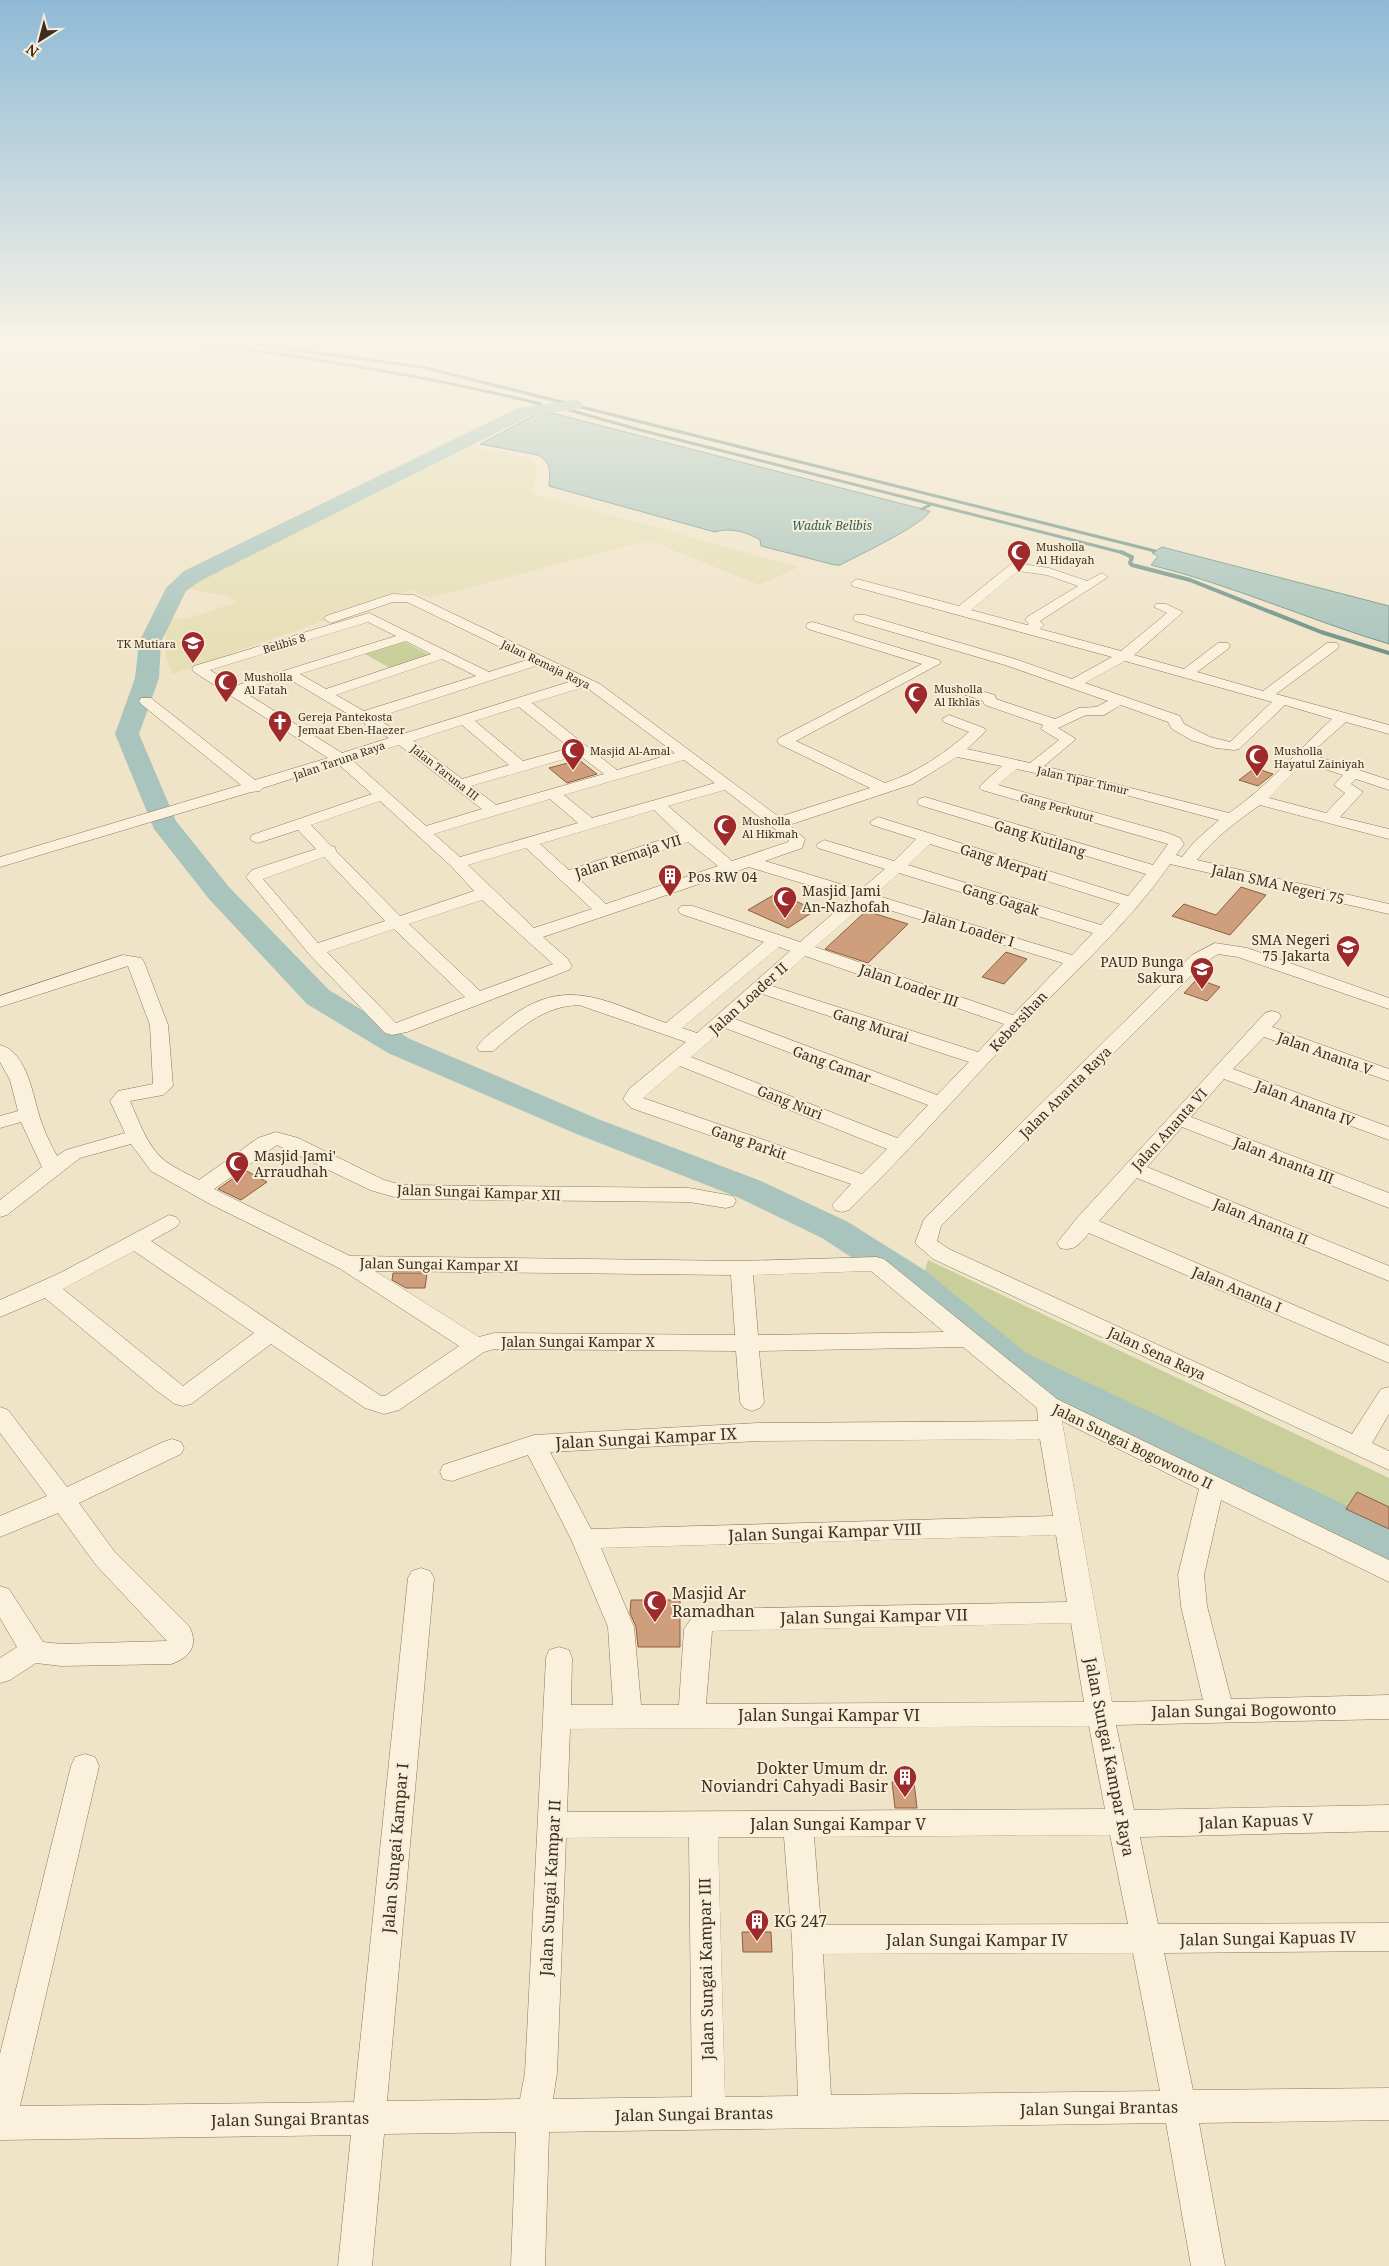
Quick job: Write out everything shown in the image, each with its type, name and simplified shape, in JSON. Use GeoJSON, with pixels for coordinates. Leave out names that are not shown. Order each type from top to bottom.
{"type":"FeatureCollection","features":[{"type":"Feature","properties":{"kind":"street"},"geometry":{"type":"LineString","coordinates":[[961,611],[1015,567],[1049,572],[1086,586]]}},
{"type":"Feature","properties":{"kind":"street"},"geometry":{"type":"LineString","coordinates":[[1029,630],[1037,625],[1032,620],[1102,577]]}},
{"type":"Feature","properties":{"kind":"street"},"geometry":{"type":"LineString","coordinates":[[857,583],[1389,730]]}},
{"type":"Feature","properties":{"kind":"street","name":"Jalan Remaja Raya"},"geometry":{"type":"LineString","coordinates":[[331,619],[392,598],[409,598],[541,660],[586,682],[778,822],[798,842],[748,862],[531,935]]}},
{"type":"Feature","properties":{"kind":"street"},"geometry":{"type":"LineString","coordinates":[[1073,683],[1092,676],[1122,656],[1176,612],[1161,607]]}},
{"type":"Feature","properties":{"kind":"street","name":"Belibis 8"},"geometry":{"type":"LineString","coordinates":[[232,691],[199,669],[370,617],[409,636]]}},
{"type":"Feature","properties":{"kind":"street"},"geometry":{"type":"LineString","coordinates":[[860,618],[1073,683],[1175,719],[1177,726],[1220,746],[1234,746],[1282,700]]}},
{"type":"Feature","properties":{"kind":"street"},"geometry":{"type":"LineString","coordinates":[[813,626],[934,663],[784,741],[884,789]]}},
{"type":"Feature","properties":{"kind":"street"},"geometry":{"type":"LineString","coordinates":[[232,691],[409,636],[488,677]]}},
{"type":"Feature","properties":{"kind":"street"},"geometry":{"type":"LineString","coordinates":[[1186,674],[1223,646]]}},
{"type":"Feature","properties":{"kind":"street"},"geometry":{"type":"LineString","coordinates":[[1266,695],[1332,646]]}},
{"type":"Feature","properties":{"kind":"street"},"geometry":{"type":"LineString","coordinates":[[356,652],[392,672]]}},
{"type":"Feature","properties":{"kind":"street"},"geometry":{"type":"LineString","coordinates":[[326,694],[444,654]]}},
{"type":"Feature","properties":{"kind":"street"},"geometry":{"type":"LineString","coordinates":[[365,716],[541,660]]}},
{"type":"Feature","properties":{"kind":"street","name":"Jalan Taruna III"},"geometry":{"type":"LineString","coordinates":[[290,674],[401,738],[495,812]]}},
{"type":"Feature","properties":{"kind":"street","name":"Jalan Taruna Raya"},"geometry":{"type":"LineString","coordinates":[[0,862],[255,788],[401,738],[586,682]]}},
{"type":"Feature","properties":{"kind":"street"},"geometry":{"type":"LineString","coordinates":[[232,691],[341,760],[383,795],[457,863],[485,893],[561,962],[562,966],[400,1028],[392,1028],[315,950],[254,877],[329,850]]}},
{"type":"Feature","properties":{"kind":"street"},"geometry":{"type":"LineString","coordinates":[[970,692],[990,698],[988,701],[990,702],[1016,709],[1055,724]]}},
{"type":"Feature","properties":{"kind":"street"},"geometry":{"type":"LineString","coordinates":[[1033,768],[1069,738],[1048,729],[1084,711],[1099,712],[1120,700]]}},
{"type":"Feature","properties":{"kind":"street"},"geometry":{"type":"LineString","coordinates":[[146,701],[255,788]]}},
{"type":"Feature","properties":{"kind":"street"},"geometry":{"type":"LineString","coordinates":[[521,702],[616,776]]}},
{"type":"Feature","properties":{"kind":"street"},"geometry":{"type":"LineString","coordinates":[[1186,863],[1200,845],[1231,818],[1258,800],[1300,756],[1342,717]]}},
{"type":"Feature","properties":{"kind":"street"},"geometry":{"type":"LineString","coordinates":[[464,719],[520,767]]}},
{"type":"Feature","properties":{"kind":"street"},"geometry":{"type":"LineString","coordinates":[[778,822],[884,789],[921,774],[954,753],[979,732],[949,719]]}},
{"type":"Feature","properties":{"kind":"street"},"geometry":{"type":"LineString","coordinates":[[461,784],[582,749]]}},
{"type":"Feature","properties":{"kind":"street","name":"Jalan Tipar Timur"},"geometry":{"type":"LineString","coordinates":[[954,753],[974,754],[1231,818]]}},
{"type":"Feature","properties":{"kind":"street"},"geometry":{"type":"LineString","coordinates":[[422,832],[554,795],[687,754]]}},
{"type":"Feature","properties":{"kind":"street"},"geometry":{"type":"LineString","coordinates":[[1300,756],[1389,785]]}},
{"type":"Feature","properties":{"kind":"street","name":"Gang Perkutut"},"geometry":{"type":"LineString","coordinates":[[1014,764],[987,787],[1162,836]]}},
{"type":"Feature","properties":{"kind":"street"},"geometry":{"type":"LineString","coordinates":[[1330,818],[1355,792],[1342,785],[1352,774]]}},
{"type":"Feature","properties":{"kind":"street"},"geometry":{"type":"LineString","coordinates":[[457,863],[727,784]]}},
{"type":"Feature","properties":{"kind":"street"},"geometry":{"type":"LineString","coordinates":[[258,838],[383,795]]}},
{"type":"Feature","properties":{"kind":"street"},"geometry":{"type":"LineString","coordinates":[[554,795],[589,824]]}},
{"type":"Feature","properties":{"kind":"street"},"geometry":{"type":"LineString","coordinates":[[1258,800],[1389,834]]}},
{"type":"Feature","properties":{"kind":"street","name":"Gang Kutilang"},"geometry":{"type":"LineString","coordinates":[[925,802],[1161,865]]}},
{"type":"Feature","properties":{"kind":"street"},"geometry":{"type":"LineString","coordinates":[[656,804],[690,836],[729,867]]}},
{"type":"Feature","properties":{"kind":"street","name":"Gang Merpati"},"geometry":{"type":"LineString","coordinates":[[878,822],[1130,902]]}},
{"type":"Feature","properties":{"kind":"street"},"geometry":{"type":"LineString","coordinates":[[300,823],[329,850],[396,922],[478,999]]}},
{"type":"Feature","properties":{"kind":"street","name":"Jalan Remaja VII"},"geometry":{"type":"LineString","coordinates":[[565,877],[690,836]]}},
{"type":"Feature","properties":{"kind":"street","name":"Kebersihan"},"geometry":{"type":"LineString","coordinates":[[842,1205],[942,1104],[1016,1022],[1130,902],[1176,844],[1174,841],[1162,836]]}},
{"type":"Feature","properties":{"kind":"street","name":"Jalan Loader II"},"geometry":{"type":"LineString","coordinates":[[633,1100],[636,1093],[700,1041],[802,949],[898,868],[927,838]]}},
{"type":"Feature","properties":{"kind":"street"},"geometry":{"type":"LineString","coordinates":[[529,842],[604,911]]}},
{"type":"Feature","properties":{"kind":"street","name":"Gang Gagak"},"geometry":{"type":"LineString","coordinates":[[824,845],[1104,931]]}},
{"type":"Feature","properties":{"kind":"street","name":"Jalan Loader I"},"geometry":{"type":"LineString","coordinates":[[748,862],[1074,961]]}},
{"type":"Feature","properties":{"kind":"street","name":"Jalan SMA Negeri 75"},"geometry":{"type":"LineString","coordinates":[[1161,865],[1186,863],[1389,909]]}},
{"type":"Feature","properties":{"kind":"street"},"geometry":{"type":"LineString","coordinates":[[315,950],[485,893]]}},
{"type":"Feature","properties":{"kind":"street","name":"Jalan Loader III"},"geometry":{"type":"LineString","coordinates":[[687,910],[1016,1022]]}},
{"type":"Feature","properties":{"kind":"street"},"geometry":{"type":"LineString","coordinates":[[669,1030],[776,940]]}},
{"type":"Feature","properties":{"kind":"street","name":"Jalan Ananta Raya"},"geometry":{"type":"LineString","coordinates":[[926,1243],[931,1224],[1198,959],[1215,948],[1241,952],[1389,1004]]}},
{"type":"Feature","properties":{"kind":"street","name":"Jalan Sungai Kampar XI"},"geometry":{"type":"LineString","coordinates":[[0,1002],[123,960],[135,962],[159,1025],[163,1086],[156,1091],[125,1095],[121,1098],[136,1136],[150,1158],[158,1166],[200,1189],[291,1237],[347,1263],[741,1268],[876,1264]]}},
{"type":"Feature","properties":{"kind":"street","name":"Gang Murai"},"geometry":{"type":"LineString","coordinates":[[761,988],[982,1060]]}},
{"type":"Feature","properties":{"kind":"street"},"geometry":{"type":"LineString","coordinates":[[486,1047],[538,1007],[563,998],[581,999],[700,1041]]}},
{"type":"Feature","properties":{"kind":"street","name":"Gang Camar"},"geometry":{"type":"LineString","coordinates":[[723,1021],[834,1065],[942,1104]]}},
{"type":"Feature","properties":{"kind":"street","name":"Jalan Ananta VI"},"geometry":{"type":"LineString","coordinates":[[1068,1243],[1221,1071],[1267,1024]]}},
{"type":"Feature","properties":{"kind":"street","name":"Jalan Ananta V"},"geometry":{"type":"LineString","coordinates":[[1267,1024],[1389,1075]]}},
{"type":"Feature","properties":{"kind":"street"},"geometry":{"type":"LineString","coordinates":[[0,1051],[8,1069],[23,1086],[29,1114],[53,1168]]}},
{"type":"Feature","properties":{"kind":"street","name":"Gang Nuri"},"geometry":{"type":"LineString","coordinates":[[679,1059],[900,1147]]}},
{"type":"Feature","properties":{"kind":"street","name":"Jalan Ananta IV"},"geometry":{"type":"LineString","coordinates":[[1221,1071],[1389,1134]]}},
{"type":"Feature","properties":{"kind":"street","name":"Gang Parkit"},"geometry":{"type":"LineString","coordinates":[[633,1100],[638,1104],[866,1182]]}},
{"type":"Feature","properties":{"kind":"street"},"geometry":{"type":"LineString","coordinates":[[0,1122],[29,1114]]}},
{"type":"Feature","properties":{"kind":"street","name":"Jalan Ananta III"},"geometry":{"type":"LineString","coordinates":[[1178,1119],[1389,1201]]}},
{"type":"Feature","properties":{"kind":"street"},"geometry":{"type":"LineString","coordinates":[[0,1210],[73,1154],[136,1136]]}},
{"type":"Feature","properties":{"kind":"street","name":"Jalan Sungai Kampar XII"},"geometry":{"type":"LineString","coordinates":[[200,1189],[265,1142],[276,1138],[291,1142],[376,1185],[401,1192],[688,1195],[726,1201]]}},
{"type":"Feature","properties":{"kind":"street","name":"Jalan Ananta II"},"geometry":{"type":"LineString","coordinates":[[1133,1168],[1389,1274]]}},
{"type":"Feature","properties":{"kind":"street"},"geometry":{"type":"LineString","coordinates":[[0,1309],[46,1288],[169,1222]]}},
{"type":"Feature","properties":{"kind":"street","name":"Jalan Ananta I"},"geometry":{"type":"LineString","coordinates":[[1084,1223],[1389,1355]]}},
{"type":"Feature","properties":{"kind":"street","name":"Jalan Sungai Kampar X"},"geometry":{"type":"LineString","coordinates":[[135,1241],[373,1402],[384,1405],[391,1404],[476,1346],[504,1340],[746,1343],[970,1339]]}},
{"type":"Feature","properties":{"kind":"street","name":"Jalan Sena Raya"},"geometry":{"type":"LineString","coordinates":[[926,1243],[941,1254],[1389,1461]]}},
{"type":"Feature","properties":{"kind":"street"},"geometry":{"type":"LineString","coordinates":[[347,1263],[476,1346]]}},
{"type":"Feature","properties":{"kind":"street","name":"Jalan Sungai Bogowonto II"},"geometry":{"type":"LineString","coordinates":[[876,1264],[970,1339],[1049,1418],[1212,1485],[1389,1572]]}},
{"type":"Feature","properties":{"kind":"street"},"geometry":{"type":"LineString","coordinates":[[741,1268],[752,1402]]}},
{"type":"Feature","properties":{"kind":"street"},"geometry":{"type":"LineString","coordinates":[[46,1288],[103,1333],[146,1373],[184,1398],[271,1332]]}},
{"type":"Feature","properties":{"kind":"street"},"geometry":{"type":"LineString","coordinates":[[1356,1446],[1389,1395]]}},
{"type":"Feature","properties":{"kind":"street"},"geometry":{"type":"LineString","coordinates":[[0,1416],[106,1558],[180,1634],[181,1645],[171,1653],[61,1655],[32,1652],[0,1672]]}},
{"type":"Feature","properties":{"kind":"street","name":"Jalan Sungai Kampar IX"},"geometry":{"type":"LineString","coordinates":[[628,1716],[621,1627],[584,1539],[534,1444],[1049,1418]]}},
{"type":"Feature","properties":{"kind":"street","name":"Jalan Sungai Kampar Raya"},"geometry":{"type":"LineString","coordinates":[[1049,1418],[1100,1714],[1180,2106],[1208,2266]]}},
{"type":"Feature","properties":{"kind":"street"},"geometry":{"type":"LineString","coordinates":[[452,1472],[534,1444]]}},
{"type":"Feature","properties":{"kind":"street"},"geometry":{"type":"LineString","coordinates":[[0,1527],[63,1500],[172,1448]]}},
{"type":"Feature","properties":{"kind":"street"},"geometry":{"type":"LineString","coordinates":[[1212,1485],[1191,1575],[1194,1606],[1220,1711]]}},
{"type":"Feature","properties":{"kind":"street","name":"Jalan Sungai Kampar VIII"},"geometry":{"type":"LineString","coordinates":[[584,1539],[1067,1525]]}},
{"type":"Feature","properties":{"kind":"street","name":"Jalan Sungai Kampar I"},"geometry":{"type":"LineString","coordinates":[[356,2266],[421,1578]]}},
{"type":"Feature","properties":{"kind":"street"},"geometry":{"type":"LineString","coordinates":[[0,1596],[29,1640],[32,1652]]}},
{"type":"Feature","properties":{"kind":"street","name":"Jalan Sungai Kampar VII"},"geometry":{"type":"LineString","coordinates":[[692,1715],[697,1629],[705,1620],[1082,1612]]}},
{"type":"Feature","properties":{"kind":"street","name":"Jalan Sungai Kampar II"},"geometry":{"type":"LineString","coordinates":[[528,2266],[533,2117],[540,2073],[558,1717],[559,1658]]}},
{"type":"Feature","properties":{"kind":"street","name":"Jalan Sungai Bogowonto"},"geometry":{"type":"LineString","coordinates":[[1100,1714],[1389,1707]]}},
{"type":"Feature","properties":{"kind":"street","name":"Jalan Sungai Kampar VI"},"geometry":{"type":"LineString","coordinates":[[558,1717],[1100,1714]]}},
{"type":"Feature","properties":{"kind":"street"},"geometry":{"type":"LineString","coordinates":[[0,2122],[85,1766]]}},
{"type":"Feature","properties":{"kind":"street","name":"Jalan Kapuas V"},"geometry":{"type":"LineString","coordinates":[[1123,1824],[1389,1818]]}},
{"type":"Feature","properties":{"kind":"street","name":"Jalan Sungai Kampar V"},"geometry":{"type":"LineString","coordinates":[[553,1825],[1106,1822],[1123,1824]]}},
{"type":"Feature","properties":{"kind":"street"},"geometry":{"type":"LineString","coordinates":[[798,1824],[807,1940],[815,2112]]}},
{"type":"Feature","properties":{"kind":"street","name":"Jalan Sungai Kampar III"},"geometry":{"type":"LineString","coordinates":[[703,1825],[709,2113]]}},
{"type":"Feature","properties":{"kind":"street","name":"Jalan Sungai Kapuas IV"},"geometry":{"type":"LineString","coordinates":[[1146,1939],[1389,1937]]}},
{"type":"Feature","properties":{"kind":"street","name":"Jalan Sungai Kampar IV"},"geometry":{"type":"LineString","coordinates":[[807,1940],[1146,1939]]}},
{"type":"Feature","properties":{"kind":"street","name":"Jalan Sungai Brantas"},"geometry":{"type":"LineString","coordinates":[[0,2122],[533,2117],[1389,2104]]}},
{"type":"Feature","properties":{"kind":"shaded area"},"geometry":{"type":"Polygon","coordinates":[[[461,445],[525,457],[535,464],[537,471],[531,493],[799,567],[759,585],[649,540],[429,598],[411,590],[172,674],[165,653],[166,619],[186,619],[237,602],[226,596],[185,588],[198,576],[461,445]]]}},
{"type":"Feature","properties":{"kind":"green space"},"geometry":{"type":"Polygon","coordinates":[[[402,640],[429,655],[390,668],[363,653],[402,640]]]}},
{"type":"Feature","properties":{"kind":"green space"},"geometry":{"type":"Polygon","coordinates":[[[928,1260],[1389,1478],[1389,1567],[1043,1394],[920,1287],[928,1260]]]}},
{"type":"Feature","properties":{"kind":"water","name":"Waduk Belibis"},"geometry":{"type":"Polygon","coordinates":[[[480,444],[671,444],[930,511],[925,517],[903,532],[840,565],[835,565],[761,546],[760,540],[744,533],[732,530],[715,532],[549,486],[550,472],[548,464],[543,458],[538,455],[480,444]]]}},
{"type":"Feature","properties":{"kind":"water"},"geometry":{"type":"Polygon","coordinates":[[[1162,547],[1389,606],[1389,644],[1211,582],[1151,565],[1158,556],[1152,553],[1162,547]]]}},
{"type":"Feature","properties":{"kind":"building","name":"Masjid Al-Amal"},"geometry":{"type":"Polygon","coordinates":[[[579,760],[597,774],[567,783],[549,768],[579,760]]]}},
{"type":"Feature","properties":{"kind":"building","name":"Musholla Hayatul Zainiyah"},"geometry":{"type":"Polygon","coordinates":[[[1255,768],[1273,774],[1258,786],[1239,780],[1255,768]]]}},
{"type":"Feature","properties":{"kind":"building"},"geometry":{"type":"Polygon","coordinates":[[[1241,887],[1266,895],[1230,935],[1172,916],[1184,904],[1216,915],[1241,887]]]}},
{"type":"Feature","properties":{"kind":"building","name":"Masjid Jami An-Nazhofah"},"geometry":{"type":"Polygon","coordinates":[[[777,893],[816,910],[788,928],[748,910],[777,893]]]}},
{"type":"Feature","properties":{"kind":"building"},"geometry":{"type":"Polygon","coordinates":[[[866,911],[908,924],[868,963],[825,949],[866,911]]]}},
{"type":"Feature","properties":{"kind":"building"},"geometry":{"type":"Polygon","coordinates":[[[1006,952],[1027,959],[1004,984],[982,977],[1006,952]]]}},
{"type":"Feature","properties":{"kind":"building","name":"PAUD Bunga Sakura"},"geometry":{"type":"Polygon","coordinates":[[[1197,979],[1220,987],[1207,1001],[1184,993],[1197,979]]]}},
{"type":"Feature","properties":{"kind":"building","name":"Masjid Jami' Arraudhah"},"geometry":{"type":"Polygon","coordinates":[[[245,1170],[267,1182],[241,1200],[218,1189],[245,1170]]]}},
{"type":"Feature","properties":{"kind":"building"},"geometry":{"type":"Polygon","coordinates":[[[393,1273],[427,1273],[425,1288],[406,1288],[392,1280],[393,1273]]]}},
{"type":"Feature","properties":{"kind":"building"},"geometry":{"type":"Polygon","coordinates":[[[1357,1492],[1389,1507],[1389,1529],[1346,1509],[1357,1492]]]}},
{"type":"Feature","properties":{"kind":"building","name":"Masjid Ar Ramadhan"},"geometry":{"type":"Polygon","coordinates":[[[631,1600],[680,1600],[680,1647],[638,1647],[636,1627],[630,1613],[631,1600]]]}},
{"type":"Feature","properties":{"kind":"building","name":"Dokter Umum dr. Noviandri Cahyadi Basir"},"geometry":{"type":"Polygon","coordinates":[[[892,1782],[914,1782],[917,1808],[895,1808],[892,1782]]]}},
{"type":"Feature","properties":{"kind":"building","name":"KG 247"},"geometry":{"type":"Polygon","coordinates":[[[742,1932],[771,1932],[772,1952],[743,1952],[742,1932]]]}},
{"type":"Feature","properties":{"kind":"waterway"},"geometry":{"type":"LineString","coordinates":[[460,444],[192,576],[177,588],[150,642],[147,678],[127,734],[163,823],[219,893],[318,997],[399,1046],[586,1126],[749,1189],[835,1230],[913,1280],[1012,1363],[1389,1545]]}},
{"type":"Feature","properties":{"kind":"waterway"},"geometry":{"type":"LineString","coordinates":[[694,444],[932,504]]}},
{"type":"Feature","properties":{"kind":"waterway"},"geometry":{"type":"LineString","coordinates":[[728,444],[1155,551]]}},
{"type":"Feature","properties":{"kind":"waterway"},"geometry":{"type":"LineString","coordinates":[[922,509],[932,504]]}},
{"type":"Feature","properties":{"kind":"waterway"},"geometry":{"type":"LineString","coordinates":[[932,504],[1122,553]]}},
{"type":"Feature","properties":{"kind":"waterway"},"geometry":{"type":"LineString","coordinates":[[1122,553],[1132,557],[1130,563],[1132,565],[1190,580],[1321,632],[1389,653]]}},
{"type":"Feature","properties":{"kind":"place","name":"Musholla Al Hidayah"},"geometry":{"type":"Point","coordinates":[1019,573]}},
{"type":"Feature","properties":{"kind":"place","name":"TK Mutiara"},"geometry":{"type":"Point","coordinates":[193,664]}},
{"type":"Feature","properties":{"kind":"place","name":"Musholla Al Fatah"},"geometry":{"type":"Point","coordinates":[226,703]}},
{"type":"Feature","properties":{"kind":"place","name":"Musholla Al Ikhlas"},"geometry":{"type":"Point","coordinates":[916,715]}},
{"type":"Feature","properties":{"kind":"place","name":"Gereja Pantekosta Jemaat Eben-Haezer"},"geometry":{"type":"Point","coordinates":[280,743]}},
{"type":"Feature","properties":{"kind":"place","name":"Masjid Al-Amal"},"geometry":{"type":"Point","coordinates":[573,771]}},
{"type":"Feature","properties":{"kind":"place","name":"Musholla Hayatul Zainiyah"},"geometry":{"type":"Point","coordinates":[1257,777]}},
{"type":"Feature","properties":{"kind":"place","name":"Musholla Al Hikmah"},"geometry":{"type":"Point","coordinates":[725,847]}},
{"type":"Feature","properties":{"kind":"place","name":"Pos RW 04"},"geometry":{"type":"Point","coordinates":[670,897]}},
{"type":"Feature","properties":{"kind":"place","name":"Masjid Jami An-Nazhofah"},"geometry":{"type":"Point","coordinates":[785,919]}},
{"type":"Feature","properties":{"kind":"place","name":"SMA Negeri 75 Jakarta"},"geometry":{"type":"Point","coordinates":[1348,968]}},
{"type":"Feature","properties":{"kind":"place","name":"PAUD Bunga Sakura"},"geometry":{"type":"Point","coordinates":[1202,990]}},
{"type":"Feature","properties":{"kind":"place","name":"Masjid Jami' Arraudhah"},"geometry":{"type":"Point","coordinates":[237,1184]}},
{"type":"Feature","properties":{"kind":"place","name":"Masjid Ar Ramadhan"},"geometry":{"type":"Point","coordinates":[655,1623]}},
{"type":"Feature","properties":{"kind":"place","name":"Dokter Umum dr. Noviandri Cahyadi Basir"},"geometry":{"type":"Point","coordinates":[905,1798]}},
{"type":"Feature","properties":{"kind":"place","name":"KG 247"},"geometry":{"type":"Point","coordinates":[757,1942]}}]}
